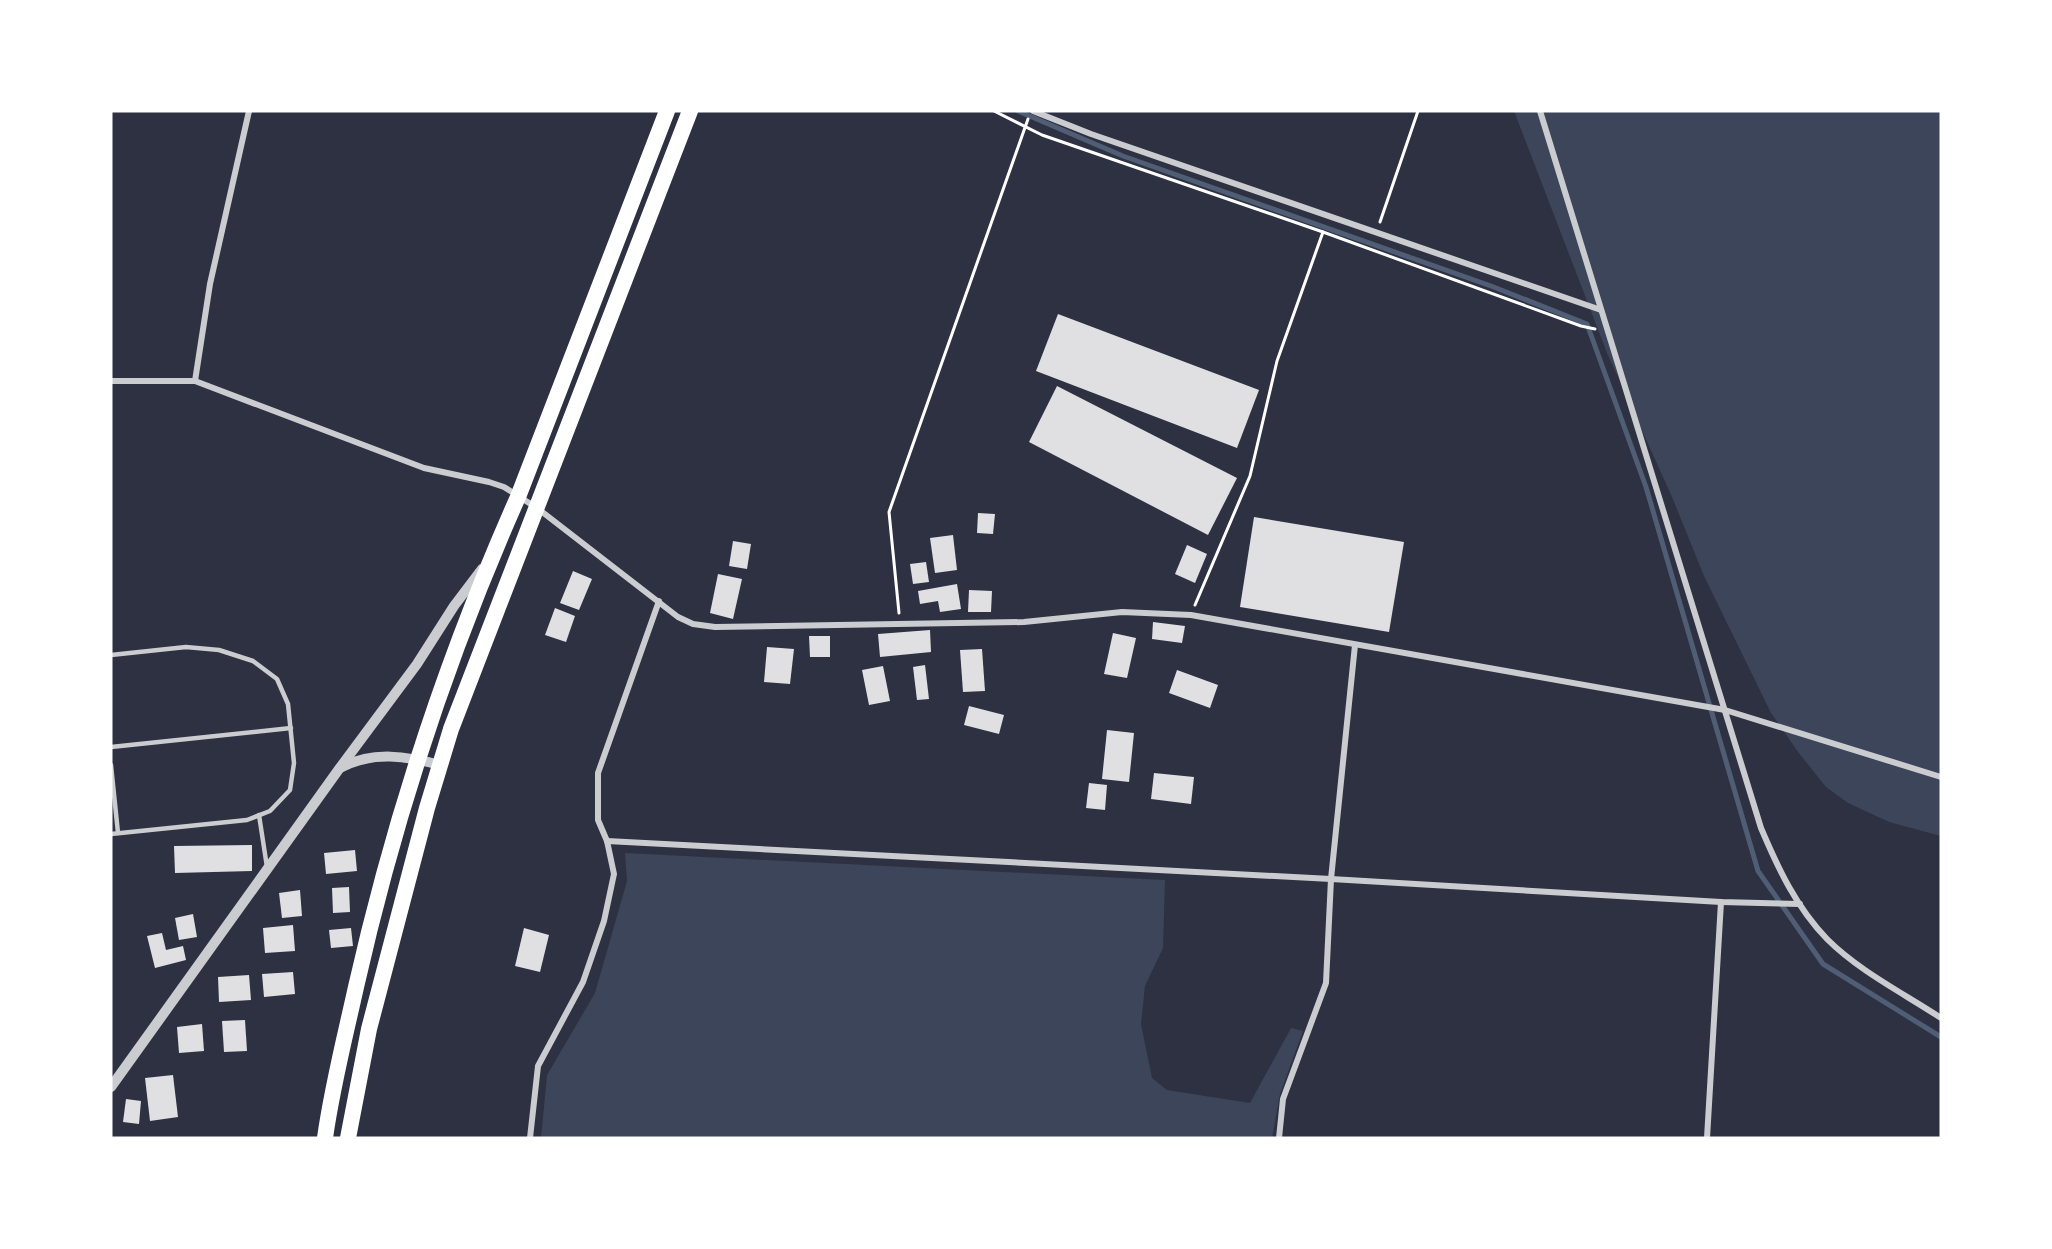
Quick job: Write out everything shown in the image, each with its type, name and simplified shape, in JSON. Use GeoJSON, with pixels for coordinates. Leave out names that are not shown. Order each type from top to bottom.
{"type":"FeatureCollection","features":[{"type":"Feature","properties":{"kind":"highway"},"geometry":{"type":"LineString","coordinates":[[325,1138],[363,956],[397,826],[418,759],[492,557],[518,497],[667,111]]}},
{"type":"Feature","properties":{"kind":"highway"},"geometry":{"type":"LineString","coordinates":[[348,1138],[369,1029],[451,729],[690,111]]}},
{"type":"Feature","properties":{"kind":"street"},"geometry":{"type":"LineString","coordinates":[[195,381],[210,284],[249,111]]}},
{"type":"Feature","properties":{"kind":"street"},"geometry":{"type":"LineString","coordinates":[[1032,111],[1091,134],[1601,310]]}},
{"type":"Feature","properties":{"kind":"street"},"geometry":{"type":"LineString","coordinates":[[1540,111],[1761,828],[1778,869],[1800,904],[1827,938],[1857,965],[1941,1018]]}},
{"type":"Feature","properties":{"kind":"street"},"geometry":{"type":"LineString","coordinates":[[111,381],[195,381],[424,468],[504,487],[537,508],[678,617],[693,624],[715,627],[1024,622],[1122,612],[1191,615],[1725,710],[1941,777]]}},
{"type":"Feature","properties":{"kind":"street"},"geometry":{"type":"LineString","coordinates":[[111,1087],[417,664],[454,606],[492,557]]}},
{"type":"Feature","properties":{"kind":"street"},"geometry":{"type":"LineString","coordinates":[[530,1138],[538,1066],[583,982],[604,921],[614,874],[607,841],[598,820],[598,773],[659,601]]}},
{"type":"Feature","properties":{"kind":"street"},"geometry":{"type":"LineString","coordinates":[[1279,1138],[1283,1099],[1326,983],[1331,879],[1355,645]]}},
{"type":"Feature","properties":{"kind":"street"},"geometry":{"type":"LineString","coordinates":[[339,769],[348,764],[374,757],[394,756],[440,765]]}},
{"type":"Feature","properties":{"kind":"street"},"geometry":{"type":"LineString","coordinates":[[607,841],[1721,902],[1800,904]]}},
{"type":"Feature","properties":{"kind":"street"},"geometry":{"type":"LineString","coordinates":[[1707,1138],[1721,902]]}},
{"type":"Feature","properties":{"kind":"lane"},"geometry":{"type":"LineString","coordinates":[[111,654],[186,647],[219,650],[253,661],[277,679],[288,704],[294,763],[290,790],[270,811],[248,819],[111,834]]}},
{"type":"Feature","properties":{"kind":"lane"},"geometry":{"type":"LineString","coordinates":[[111,747],[291,728]]}},
{"type":"Feature","properties":{"kind":"lane"},"geometry":{"type":"LineString","coordinates":[[111,765],[118,833]]}},
{"type":"Feature","properties":{"kind":"lane"},"geometry":{"type":"LineString","coordinates":[[259,815],[267,869]]}},
{"type":"Feature","properties":{"kind":"path"},"geometry":{"type":"LineString","coordinates":[[994,111],[1042,135],[1323,232],[1581,326],[1608,332]]}},
{"type":"Feature","properties":{"kind":"path"},"geometry":{"type":"LineString","coordinates":[[900,624],[889,512],[1032,111]]}},
{"type":"Feature","properties":{"kind":"path"},"geometry":{"type":"LineString","coordinates":[[1377,232],[1418,111]]}},
{"type":"Feature","properties":{"kind":"path"},"geometry":{"type":"LineString","coordinates":[[1191,615],[1250,476],[1277,362],[1323,232]]}},
{"type":"Feature","properties":{"kind":"shaded area"},"geometry":{"type":"Polygon","coordinates":[[[1514,111],[1941,111],[1941,836],[1889,822],[1848,803],[1826,787],[1771,713],[1704,576],[1672,497],[1607,353],[1514,111]]]}},
{"type":"Feature","properties":{"kind":"shaded area"},"geometry":{"type":"Polygon","coordinates":[[[625,853],[1165,880],[1163,948],[1145,986],[1141,1024],[1152,1078],[1167,1090],[1250,1103],[1291,1028],[1303,1031],[1280,1094],[1272,1138],[541,1138],[547,1075],[595,993],[627,881],[625,853]]]}},
{"type":"Feature","properties":{"kind":"building"},"geometry":{"type":"Polygon","coordinates":[[[1058,314],[1259,390],[1237,448],[1036,371],[1058,314]]]}},
{"type":"Feature","properties":{"kind":"building"},"geometry":{"type":"Polygon","coordinates":[[[1057,386],[1237,478],[1208,535],[1029,442],[1057,386]]]}},
{"type":"Feature","properties":{"kind":"building"},"geometry":{"type":"Polygon","coordinates":[[[978,513],[995,514],[993,534],[977,533],[978,513]]]}},
{"type":"Feature","properties":{"kind":"building"},"geometry":{"type":"Polygon","coordinates":[[[1254,517],[1404,542],[1389,632],[1240,607],[1254,517]]]}},
{"type":"Feature","properties":{"kind":"building"},"geometry":{"type":"Polygon","coordinates":[[[953,535],[957,570],[935,573],[930,538],[953,535]]]}},
{"type":"Feature","properties":{"kind":"building"},"geometry":{"type":"Polygon","coordinates":[[[733,541],[751,544],[747,569],[729,566],[733,541]]]}},
{"type":"Feature","properties":{"kind":"building"},"geometry":{"type":"Polygon","coordinates":[[[1187,545],[1207,554],[1195,583],[1175,574],[1187,545]]]}},
{"type":"Feature","properties":{"kind":"building"},"geometry":{"type":"Polygon","coordinates":[[[926,562],[929,582],[913,584],[910,564],[926,562]]]}},
{"type":"Feature","properties":{"kind":"building"},"geometry":{"type":"Polygon","coordinates":[[[573,571],[592,579],[579,610],[560,603],[573,571]]]}},
{"type":"Feature","properties":{"kind":"building"},"geometry":{"type":"Polygon","coordinates":[[[718,574],[742,579],[733,619],[710,613],[718,574]]]}},
{"type":"Feature","properties":{"kind":"building"},"geometry":{"type":"Polygon","coordinates":[[[957,584],[961,609],[940,612],[938,601],[920,604],[918,591],[957,584]]]}},
{"type":"Feature","properties":{"kind":"building"},"geometry":{"type":"Polygon","coordinates":[[[969,590],[992,591],[991,612],[968,612],[969,590]]]}},
{"type":"Feature","properties":{"kind":"building"},"geometry":{"type":"Polygon","coordinates":[[[555,608],[575,616],[566,642],[545,635],[555,608]]]}},
{"type":"Feature","properties":{"kind":"building"},"geometry":{"type":"Polygon","coordinates":[[[1153,622],[1185,626],[1182,643],[1152,639],[1153,622]]]}},
{"type":"Feature","properties":{"kind":"building"},"geometry":{"type":"Polygon","coordinates":[[[930,630],[931,652],[880,657],[878,634],[930,630]]]}},
{"type":"Feature","properties":{"kind":"building"},"geometry":{"type":"Polygon","coordinates":[[[1113,633],[1136,638],[1127,678],[1104,674],[1113,633]]]}},
{"type":"Feature","properties":{"kind":"building"},"geometry":{"type":"Polygon","coordinates":[[[809,636],[830,636],[830,657],[810,657],[809,636]]]}},
{"type":"Feature","properties":{"kind":"building"},"geometry":{"type":"Polygon","coordinates":[[[767,647],[794,649],[790,684],[764,682],[767,647]]]}},
{"type":"Feature","properties":{"kind":"building"},"geometry":{"type":"Polygon","coordinates":[[[982,649],[985,691],[963,692],[960,650],[982,649]]]}},
{"type":"Feature","properties":{"kind":"building"},"geometry":{"type":"Polygon","coordinates":[[[925,665],[929,699],[917,700],[913,667],[925,665]]]}},
{"type":"Feature","properties":{"kind":"building"},"geometry":{"type":"Polygon","coordinates":[[[883,666],[890,701],[869,705],[862,670],[883,666]]]}},
{"type":"Feature","properties":{"kind":"building"},"geometry":{"type":"Polygon","coordinates":[[[1177,670],[1218,685],[1210,708],[1169,693],[1177,670]]]}},
{"type":"Feature","properties":{"kind":"building"},"geometry":{"type":"Polygon","coordinates":[[[969,706],[1004,715],[999,734],[964,725],[969,706]]]}},
{"type":"Feature","properties":{"kind":"building"},"geometry":{"type":"Polygon","coordinates":[[[1107,730],[1134,733],[1129,782],[1102,779],[1107,730]]]}},
{"type":"Feature","properties":{"kind":"building"},"geometry":{"type":"Polygon","coordinates":[[[1154,773],[1194,777],[1191,804],[1151,799],[1154,773]]]}},
{"type":"Feature","properties":{"kind":"building"},"geometry":{"type":"Polygon","coordinates":[[[1089,783],[1107,785],[1105,810],[1086,808],[1089,783]]]}},
{"type":"Feature","properties":{"kind":"building"},"geometry":{"type":"Polygon","coordinates":[[[252,845],[252,871],[175,873],[174,846],[252,845]]]}},
{"type":"Feature","properties":{"kind":"building"},"geometry":{"type":"Polygon","coordinates":[[[355,850],[357,871],[326,874],[324,853],[355,850]]]}},
{"type":"Feature","properties":{"kind":"building"},"geometry":{"type":"Polygon","coordinates":[[[349,887],[350,912],[333,913],[332,888],[349,887]]]}},
{"type":"Feature","properties":{"kind":"building"},"geometry":{"type":"Polygon","coordinates":[[[300,890],[302,916],[282,918],[279,893],[300,890]]]}},
{"type":"Feature","properties":{"kind":"building"},"geometry":{"type":"Polygon","coordinates":[[[193,914],[197,937],[179,940],[175,918],[193,914]]]}},
{"type":"Feature","properties":{"kind":"building"},"geometry":{"type":"Polygon","coordinates":[[[293,925],[295,951],[265,953],[263,928],[293,925]]]}},
{"type":"Feature","properties":{"kind":"building"},"geometry":{"type":"Polygon","coordinates":[[[351,928],[353,946],[331,948],[329,930],[351,928]]]}},
{"type":"Feature","properties":{"kind":"building"},"geometry":{"type":"Polygon","coordinates":[[[524,928],[549,935],[540,972],[515,966],[524,928]]]}},
{"type":"Feature","properties":{"kind":"building"},"geometry":{"type":"Polygon","coordinates":[[[162,933],[166,950],[183,946],[186,960],[155,968],[147,936],[162,933]]]}},
{"type":"Feature","properties":{"kind":"building"},"geometry":{"type":"Polygon","coordinates":[[[293,972],[295,994],[264,997],[262,974],[293,972]]]}},
{"type":"Feature","properties":{"kind":"building"},"geometry":{"type":"Polygon","coordinates":[[[249,975],[251,1000],[219,1002],[218,977],[249,975]]]}},
{"type":"Feature","properties":{"kind":"building"},"geometry":{"type":"Polygon","coordinates":[[[245,1020],[247,1051],[224,1052],[222,1021],[245,1020]]]}},
{"type":"Feature","properties":{"kind":"building"},"geometry":{"type":"Polygon","coordinates":[[[202,1024],[204,1051],[179,1053],[177,1027],[202,1024]]]}},
{"type":"Feature","properties":{"kind":"building"},"geometry":{"type":"Polygon","coordinates":[[[173,1075],[178,1117],[150,1121],[145,1078],[173,1075]]]}},
{"type":"Feature","properties":{"kind":"building"},"geometry":{"type":"Polygon","coordinates":[[[126,1099],[141,1101],[139,1124],[123,1122],[126,1099]]]}},
{"type":"Feature","properties":{"kind":"waterway"},"geometry":{"type":"LineString","coordinates":[[1018,111],[1123,156],[1491,286],[1587,324],[1646,487],[1758,871],[1823,964],[1941,1037]]}}]}
